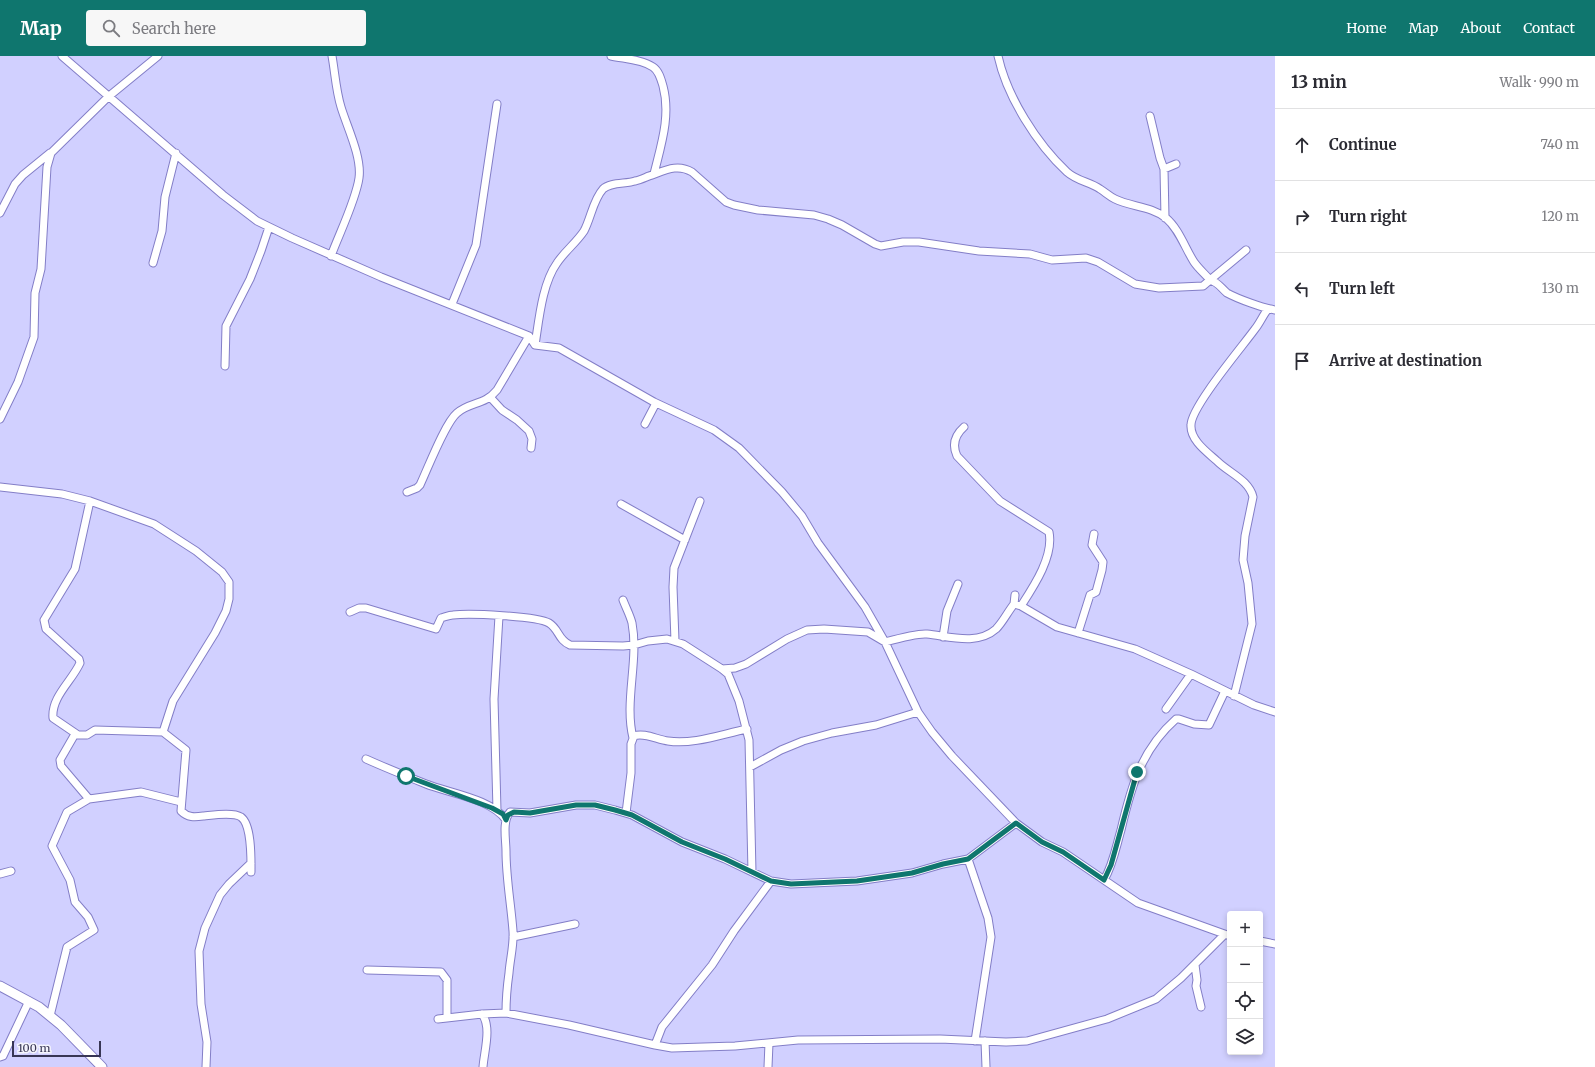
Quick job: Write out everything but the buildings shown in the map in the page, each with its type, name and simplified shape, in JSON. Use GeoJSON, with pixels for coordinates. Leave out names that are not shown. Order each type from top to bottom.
{"type":"FeatureCollection","features":[{"type":"Feature","properties":{"kind":"street"},"geometry":{"type":"LineString","coordinates":[[62,56],[223,195],[257,221],[331,256],[529,336],[535,345],[558,348],[656,402],[714,430],[739,448],[782,492],[802,516],[818,542],[865,607],[885,642],[918,712],[952,756],[994,798],[1016,823],[1042,842],[1063,852],[1138,903],[1227,935],[1168,990],[1148,1004],[1106,1019],[1027,1041],[1006,1042],[940,1039],[798,1040],[769,1044],[680,1048],[655,1045],[569,1025],[506,1013],[438,1019]]}},
{"type":"Feature","properties":{"kind":"street"},"geometry":{"type":"LineString","coordinates":[[0,213],[19,179],[51,153],[108,97],[158,56]]}},
{"type":"Feature","properties":{"kind":"street"},"geometry":{"type":"LineString","coordinates":[[331,256],[353,198],[359,177],[359,168],[350,133],[341,108],[332,56]]}},
{"type":"Feature","properties":{"kind":"street"},"geometry":{"type":"LineString","coordinates":[[611,56],[646,64],[654,68],[662,80],[667,106],[666,125],[654,174]]}},
{"type":"Feature","properties":{"kind":"street"},"geometry":{"type":"LineString","coordinates":[[998,56],[1006,83],[1017,105],[1040,140],[1068,173],[1099,188],[1110,196],[1154,211],[1165,218],[1181,239],[1195,264],[1210,280],[1216,281],[1225,291],[1232,295],[1272,309],[1206,394],[1190,424],[1192,433],[1201,446],[1223,467],[1247,485],[1253,497],[1245,536],[1243,560],[1248,583],[1252,624],[1234,696]]}},
{"type":"Feature","properties":{"kind":"street"},"geometry":{"type":"LineString","coordinates":[[452,304],[476,245],[497,104]]}},
{"type":"Feature","properties":{"kind":"street"},"geometry":{"type":"LineString","coordinates":[[1150,116],[1164,169],[1165,218]]}},
{"type":"Feature","properties":{"kind":"street"},"geometry":{"type":"LineString","coordinates":[[0,419],[18,382],[34,337],[35,293],[41,269],[47,167],[51,153]]}},
{"type":"Feature","properties":{"kind":"street"},"geometry":{"type":"LineString","coordinates":[[153,263],[162,231],[165,197],[176,153]]}},
{"type":"Feature","properties":{"kind":"street"},"geometry":{"type":"LineString","coordinates":[[1164,169],[1176,164]]}},
{"type":"Feature","properties":{"kind":"street"},"geometry":{"type":"LineString","coordinates":[[535,345],[540,316],[550,276],[559,260],[574,245],[583,231],[597,198],[603,189],[611,185],[635,181],[678,167],[685,168],[692,172],[726,202],[758,210],[814,215],[842,224],[875,244],[881,246],[903,242],[919,242],[979,251],[1030,254],[1052,260],[1086,258],[1098,262],[1135,284],[1159,288],[1203,286],[1246,250]]}},
{"type":"Feature","properties":{"kind":"street"},"geometry":{"type":"LineString","coordinates":[[225,366],[226,326],[250,279],[262,251],[269,227]]}},
{"type":"Feature","properties":{"kind":"street"},"geometry":{"type":"LineString","coordinates":[[406,492],[417,488],[420,485],[450,420],[466,407],[484,401],[497,390],[529,336]]}},
{"type":"Feature","properties":{"kind":"street"},"geometry":{"type":"LineString","coordinates":[[490,397],[502,410],[517,420],[529,431],[532,439],[531,448]]}},
{"type":"Feature","properties":{"kind":"street"},"geometry":{"type":"LineString","coordinates":[[645,424],[656,402]]}},
{"type":"Feature","properties":{"kind":"street"},"geometry":{"type":"LineString","coordinates":[[722,669],[735,668],[746,664],[787,639],[807,630],[824,629],[868,632],[885,642],[926,633],[943,637],[972,638],[986,635],[994,630],[1018,605],[1038,577],[1050,544],[1049,532],[1000,500],[957,456],[954,450],[954,442],[957,433],[964,427]]}},
{"type":"Feature","properties":{"kind":"street"},"geometry":{"type":"LineString","coordinates":[[0,487],[62,494],[90,501],[154,524],[196,551],[222,572],[229,582],[229,599],[226,611],[215,633],[173,701],[163,732]]}},
{"type":"Feature","properties":{"kind":"street"},"geometry":{"type":"LineString","coordinates":[[90,501],[75,569],[44,620],[46,629],[79,659],[80,663],[52,710],[53,718],[75,734],[87,735],[95,730],[163,732],[186,750],[181,811],[185,815],[192,817],[227,814],[241,817],[246,823],[249,835],[251,872]]}},
{"type":"Feature","properties":{"kind":"street"},"geometry":{"type":"LineString","coordinates":[[675,641],[673,587],[674,568],[700,501]]}},
{"type":"Feature","properties":{"kind":"street"},"geometry":{"type":"LineString","coordinates":[[621,504],[685,540]]}},
{"type":"Feature","properties":{"kind":"street"},"geometry":{"type":"LineString","coordinates":[[1078,633],[1090,595],[1096,592],[1102,570],[1103,562],[1092,545],[1094,534]]}},
{"type":"Feature","properties":{"kind":"street"},"geometry":{"type":"LineString","coordinates":[[943,637],[947,612],[958,584]]}},
{"type":"Feature","properties":{"kind":"street"},"geometry":{"type":"LineString","coordinates":[[1015,595],[1018,605],[1057,627],[1135,649],[1192,674],[1254,705],[1275,712]]}},
{"type":"Feature","properties":{"kind":"street"},"geometry":{"type":"LineString","coordinates":[[623,600],[632,623],[634,645],[629,724],[633,738],[626,813]]}},
{"type":"Feature","properties":{"kind":"street"},"geometry":{"type":"LineString","coordinates":[[350,612],[359,608],[366,608],[436,629],[441,618],[452,615],[468,614],[499,616],[544,621],[556,629],[564,642],[570,645],[634,645],[648,641],[667,639],[683,644],[722,669],[728,674],[733,684],[747,729],[750,767],[752,872]]}},
{"type":"Feature","properties":{"kind":"street"},"geometry":{"type":"LineString","coordinates":[[497,810],[494,699],[499,616]]}},
{"type":"Feature","properties":{"kind":"street"},"geometry":{"type":"LineString","coordinates":[[1166,708],[1192,674]]}},
{"type":"Feature","properties":{"kind":"street"},"geometry":{"type":"LineString","coordinates":[[1104,880],[1111,865],[1135,778],[1146,755],[1154,743],[1176,719],[1202,726],[1209,725],[1225,691]]}},
{"type":"Feature","properties":{"kind":"street"},"geometry":{"type":"LineString","coordinates":[[750,767],[781,750],[803,741],[832,733],[876,725],[918,712]]}},
{"type":"Feature","properties":{"kind":"street"},"geometry":{"type":"LineString","coordinates":[[633,738],[637,735],[682,742],[747,729]]}},
{"type":"Feature","properties":{"kind":"street"},"geometry":{"type":"LineString","coordinates":[[75,734],[60,760],[61,766],[89,799]]}},
{"type":"Feature","properties":{"kind":"street"},"geometry":{"type":"LineString","coordinates":[[366,759],[426,784],[471,799],[497,810],[506,820]]}},
{"type":"Feature","properties":{"kind":"street"},"geometry":{"type":"LineString","coordinates":[[50,1016],[67,947],[94,930],[88,917],[75,902],[70,880],[52,846],[67,812],[89,799],[140,792],[181,802]]}},
{"type":"Feature","properties":{"kind":"street"},"geometry":{"type":"LineString","coordinates":[[506,1013],[513,937],[506,867],[506,820],[508,815],[514,812],[530,813],[576,805],[595,805],[626,813],[682,842],[725,859],[771,881],[791,884],[857,881],[912,873],[943,864],[968,859],[1016,823]]}},
{"type":"Feature","properties":{"kind":"street"},"geometry":{"type":"LineString","coordinates":[[968,859],[988,918],[992,937],[975,1041]]}},
{"type":"Feature","properties":{"kind":"street"},"geometry":{"type":"LineString","coordinates":[[206,1067],[207,1042],[201,1004],[198,951],[205,928],[220,895],[251,863]]}},
{"type":"Feature","properties":{"kind":"street"},"geometry":{"type":"LineString","coordinates":[[0,874],[11,871]]}},
{"type":"Feature","properties":{"kind":"street"},"geometry":{"type":"LineString","coordinates":[[655,1045],[662,1027],[712,965],[734,931],[771,881]]}},
{"type":"Feature","properties":{"kind":"street"},"geometry":{"type":"LineString","coordinates":[[513,937],[575,924]]}},
{"type":"Feature","properties":{"kind":"street"},"geometry":{"type":"LineString","coordinates":[[1263,942],[1275,944]]}},
{"type":"Feature","properties":{"kind":"street"},"geometry":{"type":"LineString","coordinates":[[1195,965],[1197,980],[1196,986],[1201,1007]]}},
{"type":"Feature","properties":{"kind":"street"},"geometry":{"type":"LineString","coordinates":[[367,970],[441,972],[447,980],[447,1018]]}},
{"type":"Feature","properties":{"kind":"street"},"geometry":{"type":"LineString","coordinates":[[0,986],[28,1001],[50,1016],[61,1025],[102,1067]]}},
{"type":"Feature","properties":{"kind":"street"},"geometry":{"type":"LineString","coordinates":[[0,1057],[3,1056],[28,1001]]}},
{"type":"Feature","properties":{"kind":"street"},"geometry":{"type":"LineString","coordinates":[[482,1014],[485,1018],[486,1025],[483,1067]]}},
{"type":"Feature","properties":{"kind":"street"},"geometry":{"type":"LineString","coordinates":[[986,1041],[986,1067]]}},
{"type":"Feature","properties":{"kind":"street"},"geometry":{"type":"LineString","coordinates":[[768,1067],[769,1044]]}},
{"type":"Feature","properties":{"kind":"route"},"geometry":{"type":"LineString","coordinates":[[406,776],[471,799],[497,810],[503,814],[506,820],[510,812],[530,813],[576,805],[595,805],[615,810],[632,815],[682,842],[725,859],[771,881],[791,884],[808,884],[857,881],[912,873],[943,864],[968,859],[1016,823],[1042,842],[1063,852],[1104,880],[1111,865],[1131,789],[1137,772]]}}]}
